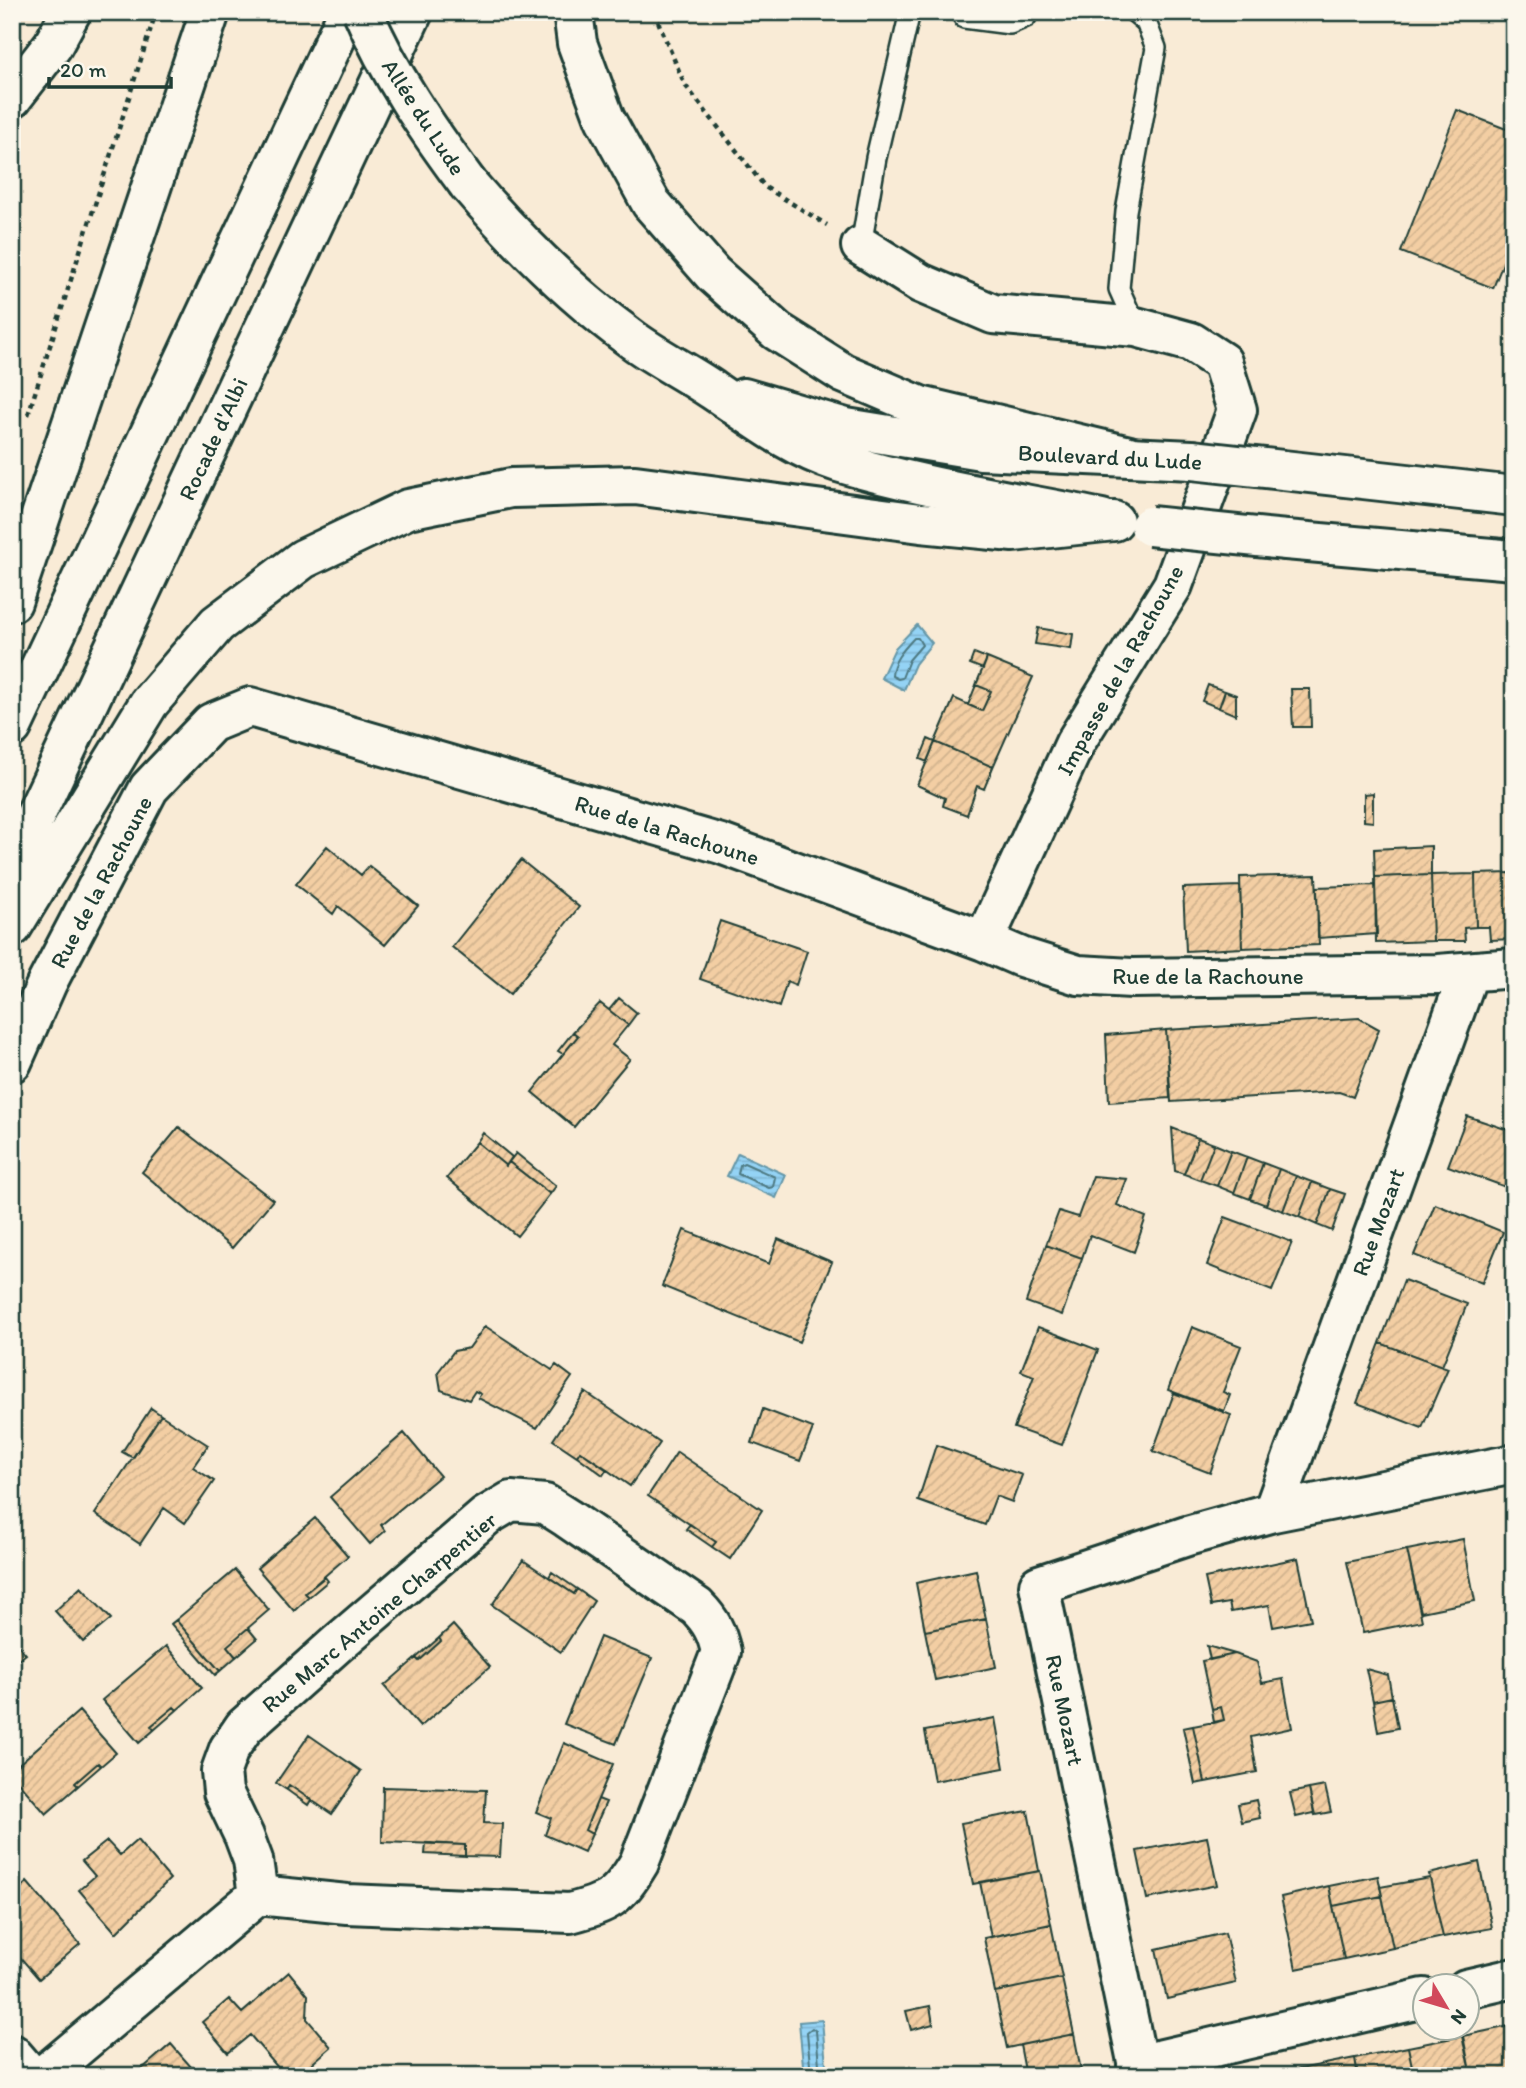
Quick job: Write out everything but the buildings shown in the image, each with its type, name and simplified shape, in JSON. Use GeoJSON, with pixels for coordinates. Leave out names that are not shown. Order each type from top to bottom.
{"type":"FeatureCollection","features":[{"type":"Feature","properties":{"kind":"main road"},"geometry":{"type":"LineString","coordinates":[[12,98],[53,45],[71,12]]}},
{"type":"Feature","properties":{"kind":"main road"},"geometry":{"type":"LineString","coordinates":[[12,601],[210,12]]}},
{"type":"Feature","properties":{"kind":"main road"},"geometry":{"type":"LineString","coordinates":[[12,727],[348,12]]}},
{"type":"Feature","properties":{"kind":"main road","name":"Allée du Lude"},"geometry":{"type":"LineString","coordinates":[[363,12],[374,39],[423,123],[468,184]]}},
{"type":"Feature","properties":{"kind":"main road","name":"Rocade d'Albi"},"geometry":{"type":"LineString","coordinates":[[12,865],[413,12]]}},
{"type":"Feature","properties":{"kind":"main road"},"geometry":{"type":"LineString","coordinates":[[573,12],[577,43],[605,119],[652,203],[713,274],[777,331],[843,373],[920,406],[1129,456]]}},
{"type":"Feature","properties":{"kind":"main road","name":"Boulevard du Lude"},"geometry":{"type":"LineString","coordinates":[[468,184],[515,238],[571,292],[635,341],[779,435],[836,461],[941,487],[1132,524]]}},
{"type":"Feature","properties":{"kind":"main road","name":"Impasse de la Rachoune"},"geometry":{"type":"LineString","coordinates":[[860,246],[920,283],[993,314],[1136,327],[1191,342],[1222,362],[1237,410],[1173,585],[1075,743],[984,941]]}},
{"type":"Feature","properties":{"kind":"main road","name":"Boulevard du Lude"},"geometry":{"type":"LineString","coordinates":[[711,389],[846,428],[981,450],[1192,460],[1514,496]]}},
{"type":"Feature","properties":{"kind":"main road"},"geometry":{"type":"LineString","coordinates":[[12,927],[149,703],[217,624],[303,559],[408,509],[511,488],[635,485],[921,523],[1013,532],[1132,524],[1514,560]]}},
{"type":"Feature","properties":{"kind":"main road","name":"Rue de la Rachoune"},"geometry":{"type":"LineString","coordinates":[[12,1062],[47,983],[149,788],[211,723],[250,707],[721,844],[1078,975],[1438,974],[1514,968]]}},
{"type":"Feature","properties":{"kind":"main road","name":"Rue Mozart"},"geometry":{"type":"LineString","coordinates":[[1273,1512],[1469,972]]}},
{"type":"Feature","properties":{"kind":"main road","name":"Rue Mozart"},"geometry":{"type":"LineString","coordinates":[[1139,2070],[1039,1585],[1187,1536],[1273,1512],[1514,1464]]}},
{"type":"Feature","properties":{"kind":"main road","name":"Rue Marc Antoine Charpentier"},"geometry":{"type":"LineString","coordinates":[[511,1501],[545,1504],[567,1518],[697,1607],[718,1633],[721,1652],[639,1863],[628,1882],[614,1897],[597,1906],[570,1913],[347,1904],[258,1895],[253,1860],[223,1792],[221,1771],[229,1749],[244,1727],[337,1644],[486,1516],[511,1501]]}},
{"type":"Feature","properties":{"kind":"main road"},"geometry":{"type":"LineString","coordinates":[[43,2076],[258,1895]]}},
{"type":"Feature","properties":{"kind":"main road"},"geometry":{"type":"LineString","coordinates":[[1480,1986],[1514,1978]]}},
{"type":"Feature","properties":{"kind":"main road"},"geometry":{"type":"LineString","coordinates":[[1139,2070],[1410,2002]]}},
{"type":"Feature","properties":{"kind":"main road"},"geometry":{"type":"LineString","coordinates":[[12,2054],[30,2076]]}},
{"type":"Feature","properties":{"kind":"lane"},"geometry":{"type":"LineString","coordinates":[[860,246],[876,158],[910,12]]}},
{"type":"Feature","properties":{"kind":"lane"},"geometry":{"type":"LineString","coordinates":[[964,18],[1010,24],[1026,17],[1028,12]]}},
{"type":"Feature","properties":{"kind":"lane"},"geometry":{"type":"LineString","coordinates":[[1134,12],[1146,22],[1156,48],[1126,211],[1119,289],[1136,327]]}},
{"type":"Feature","properties":{"kind":"path"},"geometry":{"type":"LineString","coordinates":[[24,427],[156,12]]}},
{"type":"Feature","properties":{"kind":"path"},"geometry":{"type":"LineString","coordinates":[[654,12],[685,85],[765,187],[860,246]]}},
{"type":"Feature","properties":{"kind":"water"},"geometry":{"type":"Polygon","coordinates":[[[917,625],[932,643],[915,664],[904,690],[881,678],[895,648],[917,625]]]}},
{"type":"Feature","properties":{"kind":"water"},"geometry":{"type":"Polygon","coordinates":[[[738,1153],[786,1175],[776,1198],[727,1176],[738,1153]]]}},
{"type":"Feature","properties":{"kind":"water"},"geometry":{"type":"Polygon","coordinates":[[[822,2020],[827,2076],[804,2076],[799,2022],[822,2020]]]}}]}
